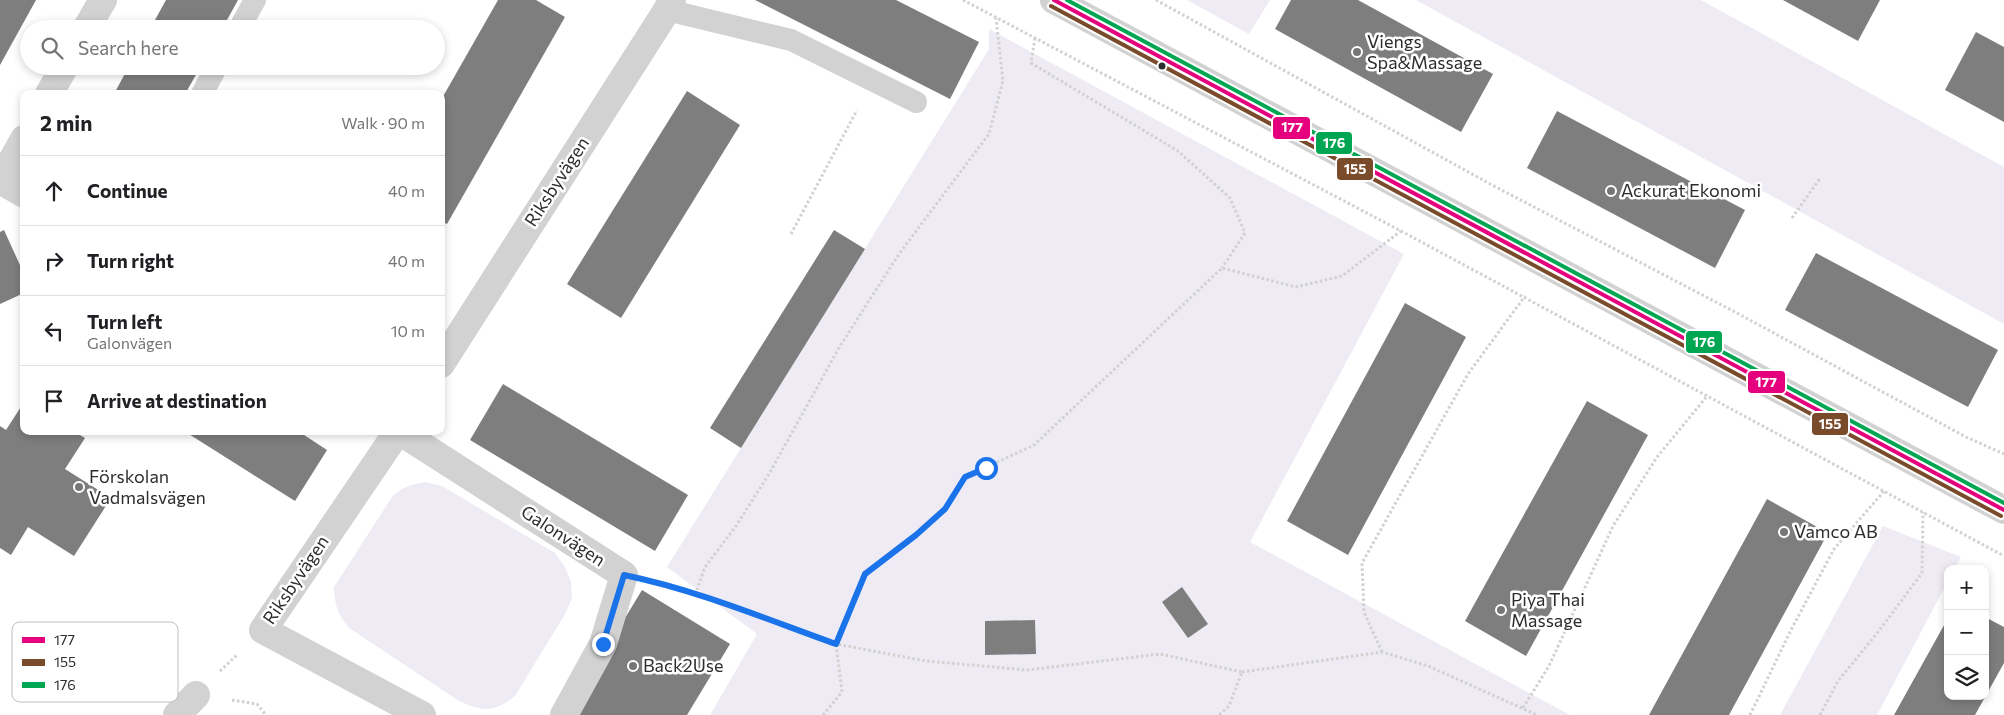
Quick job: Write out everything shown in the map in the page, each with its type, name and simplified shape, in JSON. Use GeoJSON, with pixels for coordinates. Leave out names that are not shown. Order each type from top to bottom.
{"type":"FeatureCollection","features":[{"type":"Feature","properties":{"kind":"street"},"geometry":{"type":"LineString","coordinates":[[91,20],[103,0]]}},
{"type":"Feature","properties":{"kind":"street"},"geometry":{"type":"LineString","coordinates":[[1054,0],[1903,456],[2003,506]]}},
{"type":"Feature","properties":{"kind":"street","name":"Riksbyvägen"},"geometry":{"type":"LineString","coordinates":[[445,358],[670,5]]}},
{"type":"Feature","properties":{"kind":"street"},"geometry":{"type":"LineString","coordinates":[[52,90],[60,75]]}},
{"type":"Feature","properties":{"kind":"street"},"geometry":{"type":"LineString","coordinates":[[20,146],[0,180],[20,192]]}},
{"type":"Feature","properties":{"kind":"street","name":"Riksbyvägen"},"geometry":{"type":"LineString","coordinates":[[263,630],[396,435]]}},
{"type":"Feature","properties":{"kind":"street","name":"Galonvägen"},"geometry":{"type":"LineString","coordinates":[[405,435],[624,575],[603,644],[564,715]]}},
{"type":"Feature","properties":{"kind":"street"},"geometry":{"type":"LineString","coordinates":[[263,630],[422,715]]}},
{"type":"Feature","properties":{"kind":"street"},"geometry":{"type":"LineString","coordinates":[[177,715],[196,695]]}},
{"type":"Feature","properties":{"kind":"lane"},"geometry":{"type":"LineString","coordinates":[[244,20],[255,0]]}},
{"type":"Feature","properties":{"kind":"lane"},"geometry":{"type":"LineString","coordinates":[[670,5],[792,40],[916,102]]}},
{"type":"Feature","properties":{"kind":"lane"},"geometry":{"type":"LineString","coordinates":[[204,90],[212,75]]}},
{"type":"Feature","properties":{"kind":"path"},"geometry":{"type":"LineString","coordinates":[[963,0],[1524,297],[2004,556]]}},
{"type":"Feature","properties":{"kind":"path"},"geometry":{"type":"LineString","coordinates":[[1156,0],[1500,190],[1734,312],[1966,437],[2004,454]]}},
{"type":"Feature","properties":{"kind":"path"},"geometry":{"type":"LineString","coordinates":[[695,595],[704,567],[736,526],[764,481],[840,346],[893,262],[989,134],[1003,80],[996,18]]}},
{"type":"Feature","properties":{"kind":"path"},"geometry":{"type":"LineString","coordinates":[[823,715],[842,692],[836,644],[865,574],[916,535],[945,509],[965,477],[1034,445],[1222,268],[1244,233],[1230,198],[1178,151],[1064,81],[1030,63],[1035,38]]}},
{"type":"Feature","properties":{"kind":"path"},"geometry":{"type":"LineString","coordinates":[[791,234],[873,80]]}},
{"type":"Feature","properties":{"kind":"path"},"geometry":{"type":"LineString","coordinates":[[1792,218],[1821,176]]}},
{"type":"Feature","properties":{"kind":"path"},"geometry":{"type":"LineString","coordinates":[[1222,268],[1296,288],[1342,276],[1400,231]]}},
{"type":"Feature","properties":{"kind":"path"},"geometry":{"type":"LineString","coordinates":[[1382,652],[1364,612],[1362,563],[1468,374],[1524,297],[1539,260]]}},
{"type":"Feature","properties":{"kind":"path"},"geometry":{"type":"LineString","coordinates":[[1523,708],[1548,666],[1613,526],[1656,457],[1708,396],[1722,359]]}},
{"type":"Feature","properties":{"kind":"path"},"geometry":{"type":"LineString","coordinates":[[1750,715],[1791,630],[1834,548],[1885,491],[1903,456]]}},
{"type":"Feature","properties":{"kind":"path"},"geometry":{"type":"LineString","coordinates":[[1820,715],[1838,681],[1922,573],[1923,511]]}},
{"type":"Feature","properties":{"kind":"path"},"geometry":{"type":"LineString","coordinates":[[624,575],[653,581],[836,644],[926,662],[1027,670],[1160,654],[1242,672],[1382,652],[1428,666],[1537,715]]}},
{"type":"Feature","properties":{"kind":"path","name":"Riksbyvägen"},"geometry":{"type":"LineString","coordinates":[[196,695],[263,630]]}},
{"type":"Feature","properties":{"kind":"path"},"geometry":{"type":"LineString","coordinates":[[1219,715],[1229,706],[1242,672]]}},
{"type":"Feature","properties":{"kind":"shaded area"},"geometry":{"type":"Polygon","coordinates":[[[1187,0],[1270,0],[1249,34],[1187,0]]]}},
{"type":"Feature","properties":{"kind":"shaded area"},"geometry":{"type":"Polygon","coordinates":[[[1416,0],[1701,0],[2004,167],[2004,324],[1416,0]]]}},
{"type":"Feature","properties":{"kind":"shaded area"},"geometry":{"type":"Polygon","coordinates":[[[989,29],[1404,254],[1250,542],[1570,715],[710,715],[757,634],[667,567],[989,49],[989,29]]]}},
{"type":"Feature","properties":{"kind":"shaded area"},"geometry":{"type":"Polygon","coordinates":[[[426,482],[442,486],[555,553],[565,567],[571,582],[572,599],[564,616],[515,696],[494,708],[482,709],[459,701],[349,628],[337,609],[334,587],[392,497],[408,486],[426,482]]]}},
{"type":"Feature","properties":{"kind":"shaded area"},"geometry":{"type":"Polygon","coordinates":[[[1883,526],[1961,557],[1956,565],[1944,565],[1944,589],[1877,715],[1780,715],[1883,526]]]}},
{"type":"Feature","properties":{"kind":"building"},"geometry":{"type":"Polygon","coordinates":[[[0,0],[36,0],[25,20],[20,20],[20,29],[0,65],[0,0]]]}},
{"type":"Feature","properties":{"kind":"building"},"geometry":{"type":"Polygon","coordinates":[[[166,0],[238,0],[227,20],[155,20],[166,0]]]}},
{"type":"Feature","properties":{"kind":"building"},"geometry":{"type":"Polygon","coordinates":[[[498,0],[536,0],[565,17],[447,224],[445,223],[445,93],[498,0]]]}},
{"type":"Feature","properties":{"kind":"building"},"geometry":{"type":"Polygon","coordinates":[[[755,0],[896,0],[979,42],[950,99],[755,0]]]}},
{"type":"Feature","properties":{"kind":"building"},"geometry":{"type":"Polygon","coordinates":[[[1291,0],[1358,0],[1493,74],[1461,132],[1275,29],[1291,0]]]}},
{"type":"Feature","properties":{"kind":"building"},"geometry":{"type":"Polygon","coordinates":[[[1783,0],[1880,0],[1858,41],[1783,0]]]}},
{"type":"Feature","properties":{"kind":"building"},"geometry":{"type":"Polygon","coordinates":[[[1976,32],[2004,47],[2004,122],[1945,90],[1976,32]]]}},
{"type":"Feature","properties":{"kind":"building"},"geometry":{"type":"Polygon","coordinates":[[[124,75],[196,75],[187,90],[116,90],[124,75]]]}},
{"type":"Feature","properties":{"kind":"building"},"geometry":{"type":"Polygon","coordinates":[[[687,91],[740,125],[621,318],[567,284],[687,91]]]}},
{"type":"Feature","properties":{"kind":"building"},"geometry":{"type":"Polygon","coordinates":[[[1557,111],[1745,210],[1715,268],[1527,168],[1557,111]]]}},
{"type":"Feature","properties":{"kind":"building"},"geometry":{"type":"Polygon","coordinates":[[[4,230],[20,265],[20,295],[0,304],[0,232],[4,230]]]}},
{"type":"Feature","properties":{"kind":"building"},"geometry":{"type":"Polygon","coordinates":[[[834,230],[865,249],[741,448],[710,428],[834,230]]]}},
{"type":"Feature","properties":{"kind":"building"},"geometry":{"type":"Polygon","coordinates":[[[1816,253],[1998,350],[1968,407],[1785,310],[1816,253]]]}},
{"type":"Feature","properties":{"kind":"building"},"geometry":{"type":"Polygon","coordinates":[[[1405,303],[1466,337],[1348,555],[1287,521],[1405,303]]]}},
{"type":"Feature","properties":{"kind":"building"},"geometry":{"type":"Polygon","coordinates":[[[503,384],[688,495],[655,551],[470,440],[503,384]]]}},
{"type":"Feature","properties":{"kind":"building"},"geometry":{"type":"Polygon","coordinates":[[[1587,401],[1648,435],[1526,656],[1465,621],[1587,401]]]}},
{"type":"Feature","properties":{"kind":"building"},"geometry":{"type":"Polygon","coordinates":[[[20,408],[20,435],[80,435],[85,438],[65,469],[111,498],[74,556],[28,527],[11,555],[0,548],[0,426],[6,430],[20,408]]]}},
{"type":"Feature","properties":{"kind":"building"},"geometry":{"type":"Polygon","coordinates":[[[190,435],[304,435],[327,450],[295,501],[190,435]]]}},
{"type":"Feature","properties":{"kind":"building"},"geometry":{"type":"Polygon","coordinates":[[[1767,499],[1828,533],[1729,715],[1649,715],[1767,499]]]}},
{"type":"Feature","properties":{"kind":"building"},"geometry":{"type":"Polygon","coordinates":[[[1182,587],[1208,624],[1188,638],[1162,602],[1182,587]]]}},
{"type":"Feature","properties":{"kind":"building"},"geometry":{"type":"Polygon","coordinates":[[[642,590],[730,644],[687,715],[566,715],[642,590]]]}},
{"type":"Feature","properties":{"kind":"building"},"geometry":{"type":"Polygon","coordinates":[[[1989,619],[2004,627],[2004,663],[1989,690],[1989,619]]]}},
{"type":"Feature","properties":{"kind":"building"},"geometry":{"type":"Polygon","coordinates":[[[1035,620],[1036,654],[985,655],[985,621],[1035,620]]]}},
{"type":"Feature","properties":{"kind":"building"},"geometry":{"type":"Polygon","coordinates":[[[1944,625],[1944,700],[1983,700],[1975,715],[1894,715],[1944,625]]]}},
{"type":"Feature","properties":{"kind":"transit line","name":"177"},"geometry":{"type":"LineString","coordinates":[[1054,0],[2004,510]]}},
{"type":"Feature","properties":{"kind":"transit line","name":"176"},"geometry":{"type":"LineString","coordinates":[[1067,0],[2004,503]]}},
{"type":"Feature","properties":{"kind":"transit line","name":"155"},"geometry":{"type":"LineString","coordinates":[[1051,6],[2001,516]]}},
{"type":"Feature","properties":{"kind":"place","name":"Viengs Spa&Massage"},"geometry":{"type":"Point","coordinates":[1357,52]}},
{"type":"Feature","properties":{"kind":"place","name":"Ackurat Ekonomi"},"geometry":{"type":"Point","coordinates":[1611,191]}},
{"type":"Feature","properties":{"kind":"place","name":"Förskolan Vadmalsvägen"},"geometry":{"type":"Point","coordinates":[79,487]}},
{"type":"Feature","properties":{"kind":"place","name":"Vamco AB"},"geometry":{"type":"Point","coordinates":[1784,532]}},
{"type":"Feature","properties":{"kind":"place","name":"Piya Thai Massage"},"geometry":{"type":"Point","coordinates":[1501,610]}},
{"type":"Feature","properties":{"kind":"place","name":"Back2Use"},"geometry":{"type":"Point","coordinates":[633,666]}},
{"type":"Feature","properties":{"kind":"route"},"geometry":{"type":"LineString","coordinates":[[603,644],[624,575],[653,581],[736,608],[836,644],[865,574],[916,535],[945,509],[965,477],[986,468]]}}]}
